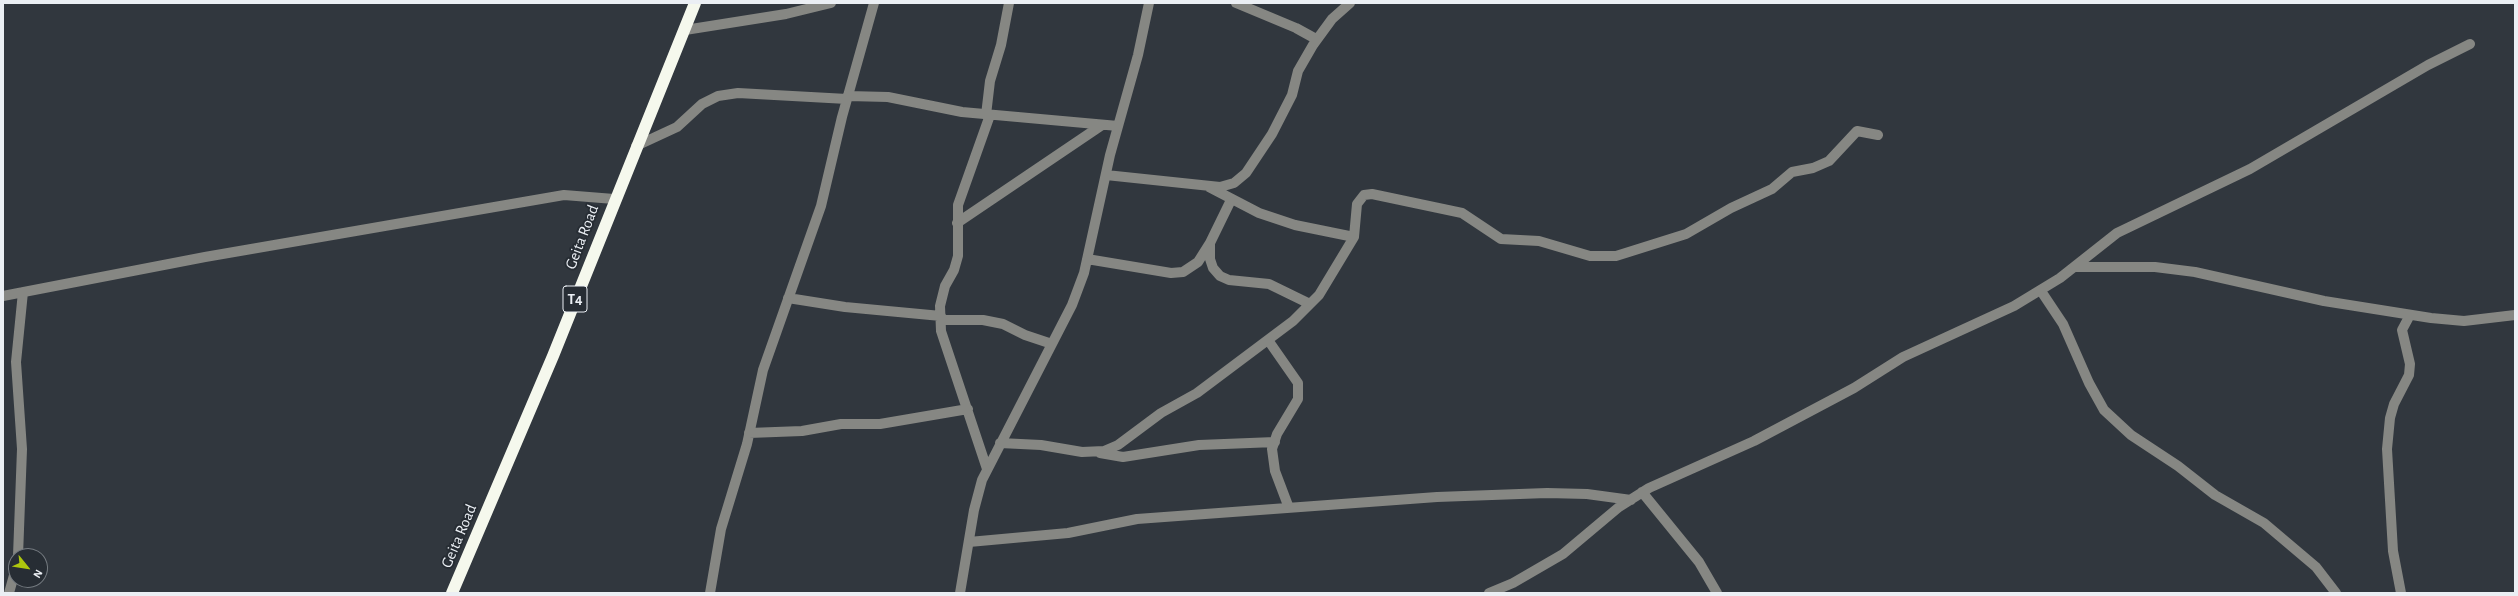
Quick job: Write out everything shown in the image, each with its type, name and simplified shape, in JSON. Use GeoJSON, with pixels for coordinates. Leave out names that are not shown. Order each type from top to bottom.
{"type":"FeatureCollection","features":[{"type":"Feature","properties":{"kind":"highway","name":"Geita Road"},"geometry":{"type":"LineString","coordinates":[[452,593],[553,356],[614,199],[696,3]]}},
{"type":"Feature","properties":{"kind":"street"},"geometry":{"type":"LineString","coordinates":[[685,30],[786,14],[831,3]]}},
{"type":"Feature","properties":{"kind":"street"},"geometry":{"type":"LineString","coordinates":[[710,593],[722,528],[749,433],[763,370],[821,206],[874,3]]}},
{"type":"Feature","properties":{"kind":"street"},"geometry":{"type":"LineString","coordinates":[[987,469],[968,409],[948,356],[941,331],[941,318],[945,286],[954,270],[958,256],[958,205],[988,115],[990,81],[1001,45],[1009,3]]}},
{"type":"Feature","properties":{"kind":"street"},"geometry":{"type":"LineString","coordinates":[[960,593],[974,510],[987,469],[1072,305],[1087,259],[1118,126],[1138,55],[1149,3]]}},
{"type":"Feature","properties":{"kind":"street"},"geometry":{"type":"LineString","coordinates":[[1236,3],[1292,26],[1316,39]]}},
{"type":"Feature","properties":{"kind":"street"},"geometry":{"type":"LineString","coordinates":[[1106,175],[1227,186],[1246,173],[1272,134],[1292,95],[1298,71],[1316,39],[1332,19],[1350,3]]}},
{"type":"Feature","properties":{"kind":"street"},"geometry":{"type":"LineString","coordinates":[[1489,593],[1513,583],[1562,554],[1642,492],[1754,442],[1854,388],[1903,357],[2014,306],[2041,291],[2117,233],[2250,169],[2428,65],[2470,44]]}},
{"type":"Feature","properties":{"kind":"street"},"geometry":{"type":"LineString","coordinates":[[636,146],[677,127],[702,104],[718,96],[738,93],[848,98],[888,97],[988,115],[1118,126]]}},
{"type":"Feature","properties":{"kind":"street"},"geometry":{"type":"LineString","coordinates":[[957,223],[1102,125]]}},
{"type":"Feature","properties":{"kind":"street"},"geometry":{"type":"LineString","coordinates":[[1000,443],[1041,445],[1082,452],[1104,451],[1118,445],[1161,413],[1198,393],[1293,321],[1310,304],[1334,273],[1354,237],[1357,204],[1364,195],[1372,194],[1462,213],[1501,239],[1539,241],[1590,256],[1616,256],[1686,234],[1731,208],[1772,189],[1792,172],[1813,168],[1829,161],[1838,155],[1857,132],[1878,135]]}},
{"type":"Feature","properties":{"kind":"street"},"geometry":{"type":"LineString","coordinates":[[1204,184],[1231,200],[1259,213],[1295,225],[1354,237]]}},
{"type":"Feature","properties":{"kind":"street"},"geometry":{"type":"LineString","coordinates":[[3,296],[205,257],[564,195],[614,199]]}},
{"type":"Feature","properties":{"kind":"street"},"geometry":{"type":"LineString","coordinates":[[1087,259],[1164,272],[1183,272],[1198,262],[1210,243],[1231,200]]}},
{"type":"Feature","properties":{"kind":"street"},"geometry":{"type":"LineString","coordinates":[[1210,243],[1210,259],[1213,268],[1220,276],[1229,280],[1270,284],[1310,304]]}},
{"type":"Feature","properties":{"kind":"street"},"geometry":{"type":"LineString","coordinates":[[2074,267],[2155,267],[2195,272],[2324,301],[2410,315],[2464,321],[2515,315]]}},
{"type":"Feature","properties":{"kind":"street"},"geometry":{"type":"LineString","coordinates":[[2041,291],[2063,324],[2089,383],[2104,410],[2131,435],[2178,466],[2215,495],[2264,523],[2316,567],[2336,593]]}},
{"type":"Feature","properties":{"kind":"street"},"geometry":{"type":"LineString","coordinates":[[18,548],[22,449],[16,362],[23,292]]}},
{"type":"Feature","properties":{"kind":"street"},"geometry":{"type":"LineString","coordinates":[[788,298],[845,307],[941,318],[983,320],[1003,324],[1026,335],[1052,344]]}},
{"type":"Feature","properties":{"kind":"street"},"geometry":{"type":"LineString","coordinates":[[2401,593],[2393,551],[2387,450],[2390,418],[2394,404],[2409,375],[2410,364],[2402,330],[2410,315]]}},
{"type":"Feature","properties":{"kind":"street"},"geometry":{"type":"LineString","coordinates":[[1268,340],[1298,383],[1298,399],[1272,449],[1275,471],[1289,508]]}},
{"type":"Feature","properties":{"kind":"street"},"geometry":{"type":"LineString","coordinates":[[749,433],[802,431],[841,424],[880,424],[906,418],[968,409]]}},
{"type":"Feature","properties":{"kind":"street"},"geometry":{"type":"LineString","coordinates":[[1092,451],[1122,457],[1199,445],[1236,442],[1275,442]]}},
{"type":"Feature","properties":{"kind":"street"},"geometry":{"type":"LineString","coordinates":[[1642,492],[1699,562],[1717,593]]}},
{"type":"Feature","properties":{"kind":"street"},"geometry":{"type":"LineString","coordinates":[[969,542],[1068,533],[1138,519],[1502,494],[1587,494],[1631,500]]}}]}
